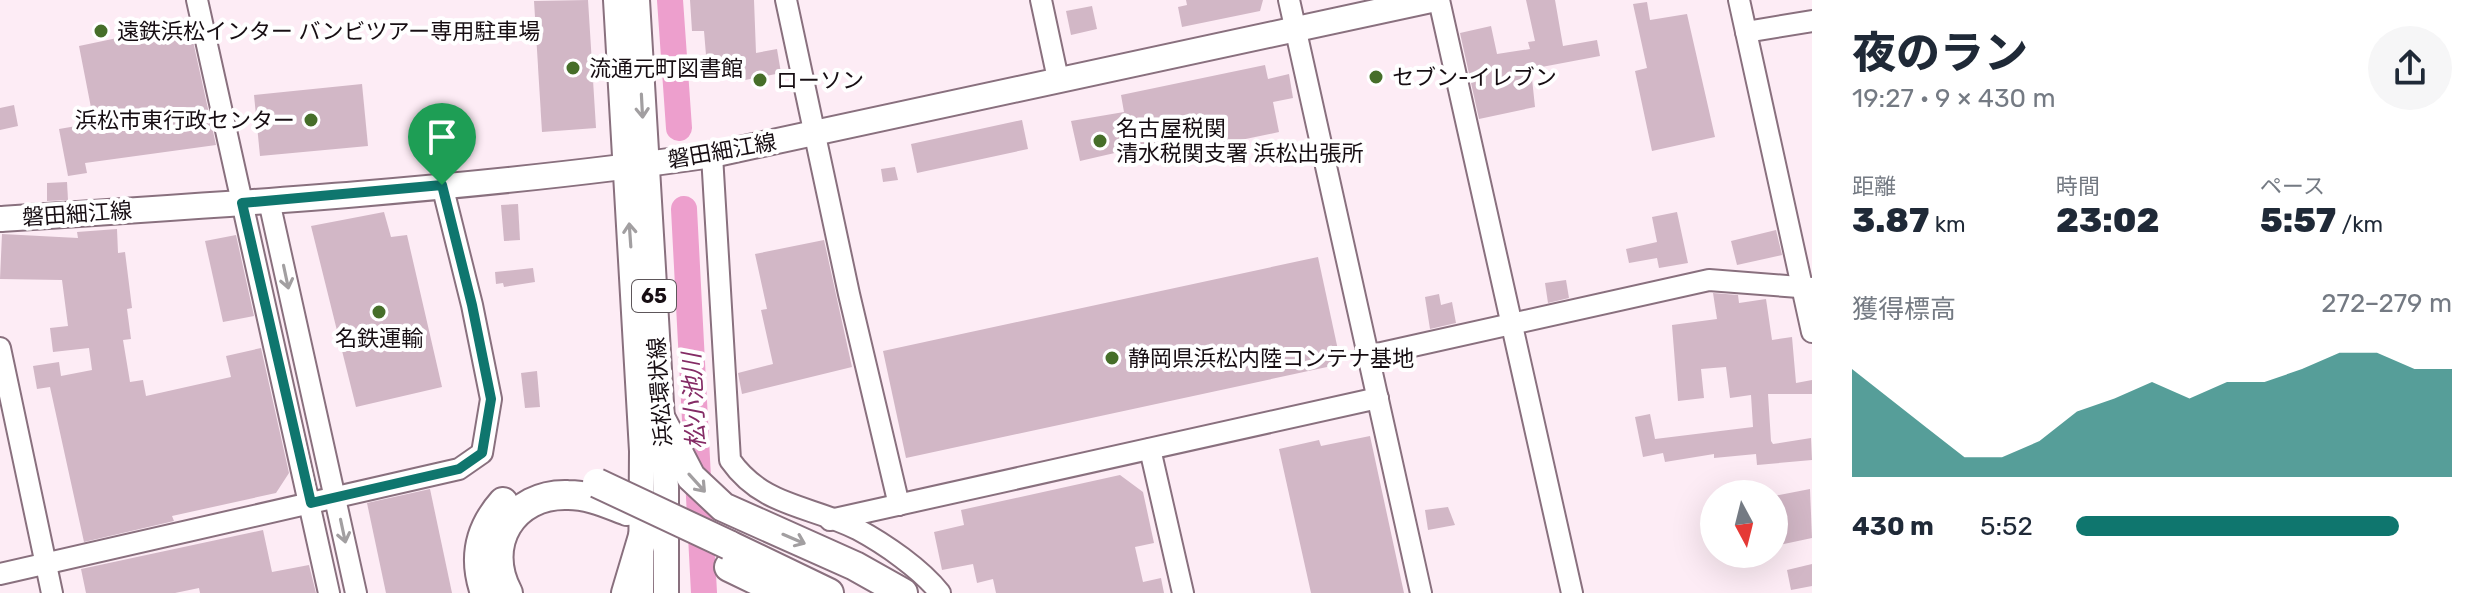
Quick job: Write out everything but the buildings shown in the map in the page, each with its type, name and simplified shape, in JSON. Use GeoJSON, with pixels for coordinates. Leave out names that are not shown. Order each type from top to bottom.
{"type":"FeatureCollection","features":[{"type":"Feature","properties":{"kind":"highway"},"geometry":{"type":"LineString","coordinates":[[662,421],[691,477],[723,507],[855,566],[903,593]]}},
{"type":"Feature","properties":{"kind":"highway"},"geometry":{"type":"LineString","coordinates":[[485,593],[478,558],[482,534],[505,499],[542,479],[568,478],[597,483],[729,556],[783,593]]}},
{"type":"Feature","properties":{"kind":"highway"},"geometry":{"type":"LineString","coordinates":[[508,593],[496,557],[504,528],[515,514],[531,504],[568,495],[595,498],[729,556],[829,593]]}},
{"type":"Feature","properties":{"kind":"highway"},"geometry":{"type":"LineString","coordinates":[[626,593],[643,536]]}},
{"type":"Feature","properties":{"kind":"main road","name":"浜松環状線"},"geometry":{"type":"LineString","coordinates":[[616,0],[662,421],[666,593]]}},
{"type":"Feature","properties":{"kind":"main road","name":"浜松環状線"},"geometry":{"type":"LineString","coordinates":[[637,0],[635,166],[642,451],[641,593]]}},
{"type":"Feature","properties":{"kind":"main road","name":"磐田細江線"},"geometry":{"type":"LineString","coordinates":[[0,219],[269,201],[635,166],[712,155],[1431,0]]}},
{"type":"Feature","properties":{"kind":"street"},"geometry":{"type":"LineString","coordinates":[[197,0],[329,593]]}},
{"type":"Feature","properties":{"kind":"street"},"geometry":{"type":"LineString","coordinates":[[786,0],[839,251],[899,505]]}},
{"type":"Feature","properties":{"kind":"street"},"geometry":{"type":"LineString","coordinates":[[1041,0],[1058,79]]}},
{"type":"Feature","properties":{"kind":"street"},"geometry":{"type":"LineString","coordinates":[[1289,0],[1421,593]]}},
{"type":"Feature","properties":{"kind":"street"},"geometry":{"type":"LineString","coordinates":[[1439,0],[1572,593]]}},
{"type":"Feature","properties":{"kind":"street"},"geometry":{"type":"LineString","coordinates":[[1739,0],[1808,287],[1812,332]]}},
{"type":"Feature","properties":{"kind":"street"},"geometry":{"type":"LineString","coordinates":[[1746,32],[1812,21]]}},
{"type":"Feature","properties":{"kind":"street"},"geometry":{"type":"LineString","coordinates":[[712,155],[730,460],[745,482],[781,502],[857,530],[930,580],[940,593]]}},
{"type":"Feature","properties":{"kind":"street"},"geometry":{"type":"LineString","coordinates":[[0,574],[459,469],[482,453],[491,399],[472,305],[442,185]]}},
{"type":"Feature","properties":{"kind":"street"},"geometry":{"type":"LineString","coordinates":[[269,201],[356,593]]}},
{"type":"Feature","properties":{"kind":"street"},"geometry":{"type":"LineString","coordinates":[[1368,356],[1709,280],[1808,287]]}},
{"type":"Feature","properties":{"kind":"street"},"geometry":{"type":"LineString","coordinates":[[0,348],[52,593]]}},
{"type":"Feature","properties":{"kind":"street"},"geometry":{"type":"LineString","coordinates":[[830,520],[1378,398]]}},
{"type":"Feature","properties":{"kind":"street"},"geometry":{"type":"LineString","coordinates":[[1150,449],[1183,593]]}},
{"type":"Feature","properties":{"kind":"waterway","name":"松小池川"},"geometry":{"type":"LineString","coordinates":[[670,0],[679,128]]}},
{"type":"Feature","properties":{"kind":"waterway","name":"松小池川"},"geometry":{"type":"LineString","coordinates":[[684,209],[704,593]]}},
{"type":"Feature","properties":{"kind":"place","name":"遠鉄浜松インター バンビツアー専用駐車場"},"geometry":{"type":"Point","coordinates":[101,31]}},
{"type":"Feature","properties":{"kind":"place","name":"流通元町図書館"},"geometry":{"type":"Point","coordinates":[573,68]}},
{"type":"Feature","properties":{"kind":"place","name":"セブン-イレブン"},"geometry":{"type":"Point","coordinates":[1376,77]}},
{"type":"Feature","properties":{"kind":"place","name":"ローソン"},"geometry":{"type":"Point","coordinates":[760,80]}},
{"type":"Feature","properties":{"kind":"place","name":"浜松市東行政センター"},"geometry":{"type":"Point","coordinates":[311,120]}},
{"type":"Feature","properties":{"kind":"place","name":"名古屋税関 清水税関支署 浜松出張所"},"geometry":{"type":"Point","coordinates":[1100,141]}},
{"type":"Feature","properties":{"kind":"place","name":"名鉄運輸"},"geometry":{"type":"Point","coordinates":[379,312]}},
{"type":"Feature","properties":{"kind":"place","name":"静岡県浜松内陸コンテナ基地"},"geometry":{"type":"Point","coordinates":[1112,358]}},
{"type":"Feature","properties":{"kind":"route"},"geometry":{"type":"LineString","coordinates":[[442,185],[472,305],[491,399],[482,453],[459,469],[311,503],[242,203],[442,185]]}}]}
